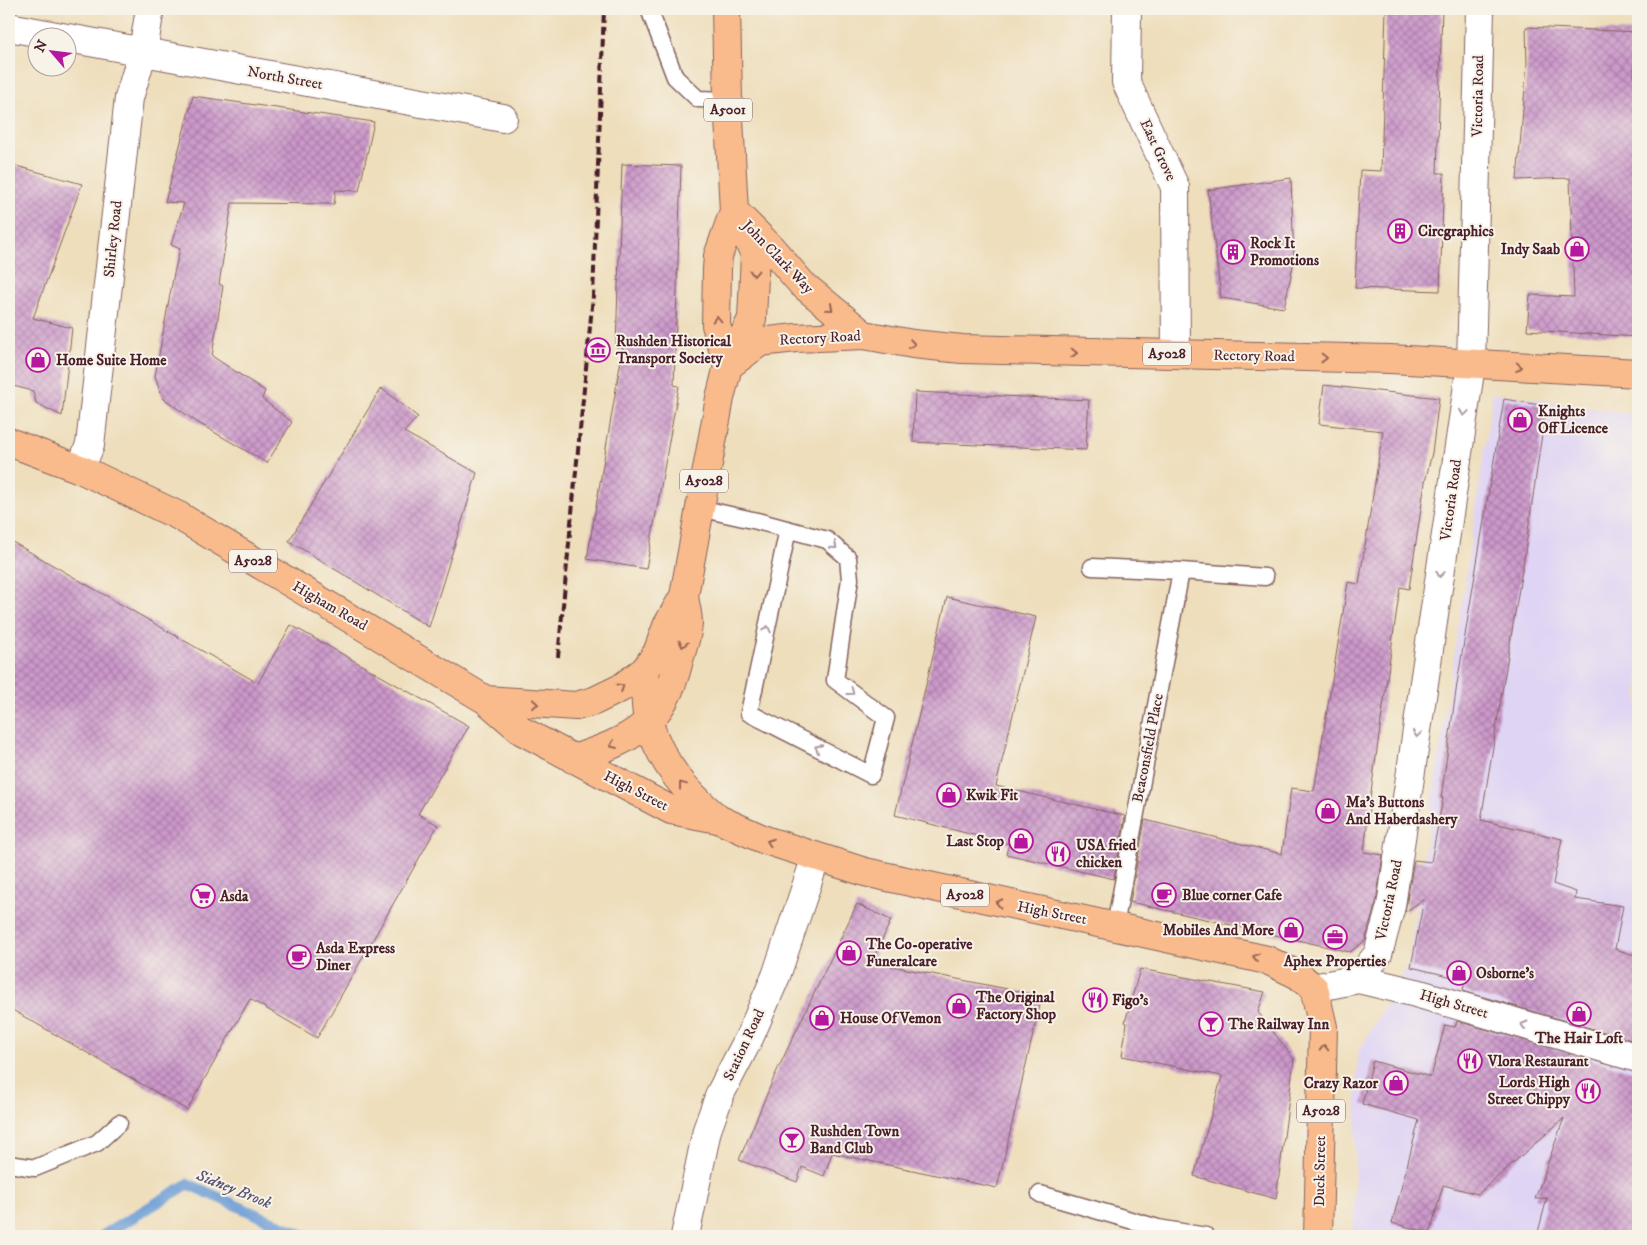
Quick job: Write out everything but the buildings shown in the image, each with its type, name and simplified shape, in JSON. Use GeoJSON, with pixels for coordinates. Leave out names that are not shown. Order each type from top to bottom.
{"type":"FeatureCollection","features":[{"type":"Feature","properties":{"kind":"main road","name":"John Clark Way"},"geometry":{"type":"LineString","coordinates":[[726,9],[728,100],[734,212],[771,248],[802,284],[864,335]]}},
{"type":"Feature","properties":{"kind":"main road","name":"A5001"},"geometry":{"type":"LineString","coordinates":[[728,366],[716,325],[717,269],[718,256],[734,212]]}},
{"type":"Feature","properties":{"kind":"main road","name":"A5001"},"geometry":{"type":"LineString","coordinates":[[728,366],[752,319],[755,254],[734,212]]}},
{"type":"Feature","properties":{"kind":"main road","name":"Rectory Road"},"geometry":{"type":"LineString","coordinates":[[728,366],[760,342],[864,335],[913,344],[962,349],[1390,360],[1638,373]]}},
{"type":"Feature","properties":{"kind":"main road","name":"A5028"},"geometry":{"type":"LineString","coordinates":[[573,759],[620,741],[649,723],[665,702],[676,673],[688,624],[684,596],[699,508],[728,366]]}},
{"type":"Feature","properties":{"kind":"main road","name":"Higham Road"},"geometry":{"type":"LineString","coordinates":[[9,442],[80,469],[179,516],[486,700]]}},
{"type":"Feature","properties":{"kind":"main road","name":"A5028"},"geometry":{"type":"LineString","coordinates":[[486,700],[576,706],[594,701],[621,688],[645,670],[657,653],[667,626],[684,596]]}},
{"type":"Feature","properties":{"kind":"main road","name":"A5028"},"geometry":{"type":"LineString","coordinates":[[645,670],[649,723],[668,764],[689,794],[718,819]]}},
{"type":"Feature","properties":{"kind":"main road","name":"High Street"},"geometry":{"type":"LineString","coordinates":[[486,700],[522,730],[671,810],[718,819],[765,840],[865,872],[1267,960],[1298,975],[1314,988]]}},
{"type":"Feature","properties":{"kind":"main road","name":"Duck Street"},"geometry":{"type":"LineString","coordinates":[[1314,988],[1323,1027],[1324,1045],[1318,1236]]}},
{"type":"Feature","properties":{"kind":"street","name":"Shirley Road"},"geometry":{"type":"LineString","coordinates":[[80,469],[90,444],[129,98],[142,51],[150,9]]}},
{"type":"Feature","properties":{"kind":"street","name":"East Grove"},"geometry":{"type":"LineString","coordinates":[[1127,9],[1126,82],[1175,187],[1176,354]]}},
{"type":"Feature","properties":{"kind":"street","name":"Victoria Road"},"geometry":{"type":"LineString","coordinates":[[1358,979],[1378,954],[1392,906],[1471,364],[1480,9]]}},
{"type":"Feature","properties":{"kind":"street","name":"North Street"},"geometry":{"type":"LineString","coordinates":[[9,27],[28,31]]}},
{"type":"Feature","properties":{"kind":"street","name":"North Street"},"geometry":{"type":"LineString","coordinates":[[78,40],[503,118]]}},
{"type":"Feature","properties":{"kind":"street","name":"Station Road"},"geometry":{"type":"LineString","coordinates":[[685,1236],[707,1130],[720,1094],[750,1036],[776,976],[816,857]]}},
{"type":"Feature","properties":{"kind":"street","name":"High Street"},"geometry":{"type":"LineString","coordinates":[[1314,988],[1358,979],[1416,993],[1638,1058]]}},
{"type":"Feature","properties":{"kind":"lane"},"geometry":{"type":"LineString","coordinates":[[649,9],[675,77],[698,99],[728,100]]}},
{"type":"Feature","properties":{"kind":"lane"},"geometry":{"type":"LineString","coordinates":[[699,508],[788,529],[827,540],[848,558],[850,579],[835,680],[886,718],[872,775],[750,713],[788,529]]}},
{"type":"Feature","properties":{"kind":"lane"},"geometry":{"type":"LineString","coordinates":[[1092,567],[1181,571],[1265,578]]}},
{"type":"Feature","properties":{"kind":"lane","name":"Beaconsfield Place"},"geometry":{"type":"LineString","coordinates":[[1115,926],[1181,571]]}},
{"type":"Feature","properties":{"kind":"lane"},"geometry":{"type":"LineString","coordinates":[[9,1164],[36,1168],[97,1143],[119,1123]]}},
{"type":"Feature","properties":{"kind":"lane"},"geometry":{"type":"LineString","coordinates":[[1040,1194],[1158,1228],[1206,1236]]}},
{"type":"Feature","properties":{"kind":"shaded area"},"geometry":{"type":"Polygon","coordinates":[[[1493,393],[1638,415],[1638,1236],[1353,1236],[1358,1053],[1408,965],[1493,393]]]}},
{"type":"Feature","properties":{"kind":"waterway","name":"Sidney Brook"},"geometry":{"type":"LineString","coordinates":[[102,1236],[188,1184],[305,1236]]}},
{"type":"Feature","properties":{"kind":"railway"},"geometry":{"type":"LineString","coordinates":[[558,657],[593,296],[604,9]]}},
{"type":"Feature","properties":{"kind":"place","name":"Circgraphics"},"geometry":{"type":"Point","coordinates":[1400,231]}},
{"type":"Feature","properties":{"kind":"place","name":"Indy Saab"},"geometry":{"type":"Point","coordinates":[1577,249]}},
{"type":"Feature","properties":{"kind":"place","name":"Rock It Promotions"},"geometry":{"type":"Point","coordinates":[1233,252]}},
{"type":"Feature","properties":{"kind":"place","name":"Rushden Historical Transport Society"},"geometry":{"type":"Point","coordinates":[598,350]}},
{"type":"Feature","properties":{"kind":"place","name":"Home Suite Home"},"geometry":{"type":"Point","coordinates":[38,360]}},
{"type":"Feature","properties":{"kind":"place","name":"Knights Off Licence"},"geometry":{"type":"Point","coordinates":[1520,420]}},
{"type":"Feature","properties":{"kind":"place","name":"Kwik Fit"},"geometry":{"type":"Point","coordinates":[949,795]}},
{"type":"Feature","properties":{"kind":"place","name":"Ma’s Buttons And Haberdashery"},"geometry":{"type":"Point","coordinates":[1328,811]}},
{"type":"Feature","properties":{"kind":"place","name":"Last Stop"},"geometry":{"type":"Point","coordinates":[1021,841]}},
{"type":"Feature","properties":{"kind":"place","name":"USA fried chicken"},"geometry":{"type":"Point","coordinates":[1058,854]}},
{"type":"Feature","properties":{"kind":"place","name":"Blue corner Cafe"},"geometry":{"type":"Point","coordinates":[1164,895]}},
{"type":"Feature","properties":{"kind":"place","name":"Asda"},"geometry":{"type":"Point","coordinates":[203,896]}},
{"type":"Feature","properties":{"kind":"place","name":"Mobiles And More"},"geometry":{"type":"Point","coordinates":[1291,930]}},
{"type":"Feature","properties":{"kind":"place","name":"Aphex Properties"},"geometry":{"type":"Point","coordinates":[1335,937]}},
{"type":"Feature","properties":{"kind":"place","name":"The Co-operative Funeralcare"},"geometry":{"type":"Point","coordinates":[849,953]}},
{"type":"Feature","properties":{"kind":"place","name":"Asda Express Diner"},"geometry":{"type":"Point","coordinates":[299,957]}},
{"type":"Feature","properties":{"kind":"place","name":"Osborne's"},"geometry":{"type":"Point","coordinates":[1459,973]}},
{"type":"Feature","properties":{"kind":"place","name":"Figo's"},"geometry":{"type":"Point","coordinates":[1095,1000]}},
{"type":"Feature","properties":{"kind":"place","name":"The Original Factory Shop"},"geometry":{"type":"Point","coordinates":[959,1006]}},
{"type":"Feature","properties":{"kind":"place","name":"The Hair Loft"},"geometry":{"type":"Point","coordinates":[1579,1014]}},
{"type":"Feature","properties":{"kind":"place","name":"House Of Vemon"},"geometry":{"type":"Point","coordinates":[822,1018]}},
{"type":"Feature","properties":{"kind":"place","name":"The Railway Inn"},"geometry":{"type":"Point","coordinates":[1211,1024]}},
{"type":"Feature","properties":{"kind":"place","name":"Vlora Restaurant"},"geometry":{"type":"Point","coordinates":[1470,1061]}},
{"type":"Feature","properties":{"kind":"place","name":"Crazy Razor"},"geometry":{"type":"Point","coordinates":[1396,1083]}},
{"type":"Feature","properties":{"kind":"place","name":"Lords High Street Chippy"},"geometry":{"type":"Point","coordinates":[1588,1091]}},
{"type":"Feature","properties":{"kind":"place","name":"Rushden Town Band Club"},"geometry":{"type":"Point","coordinates":[792,1140]}}]}
